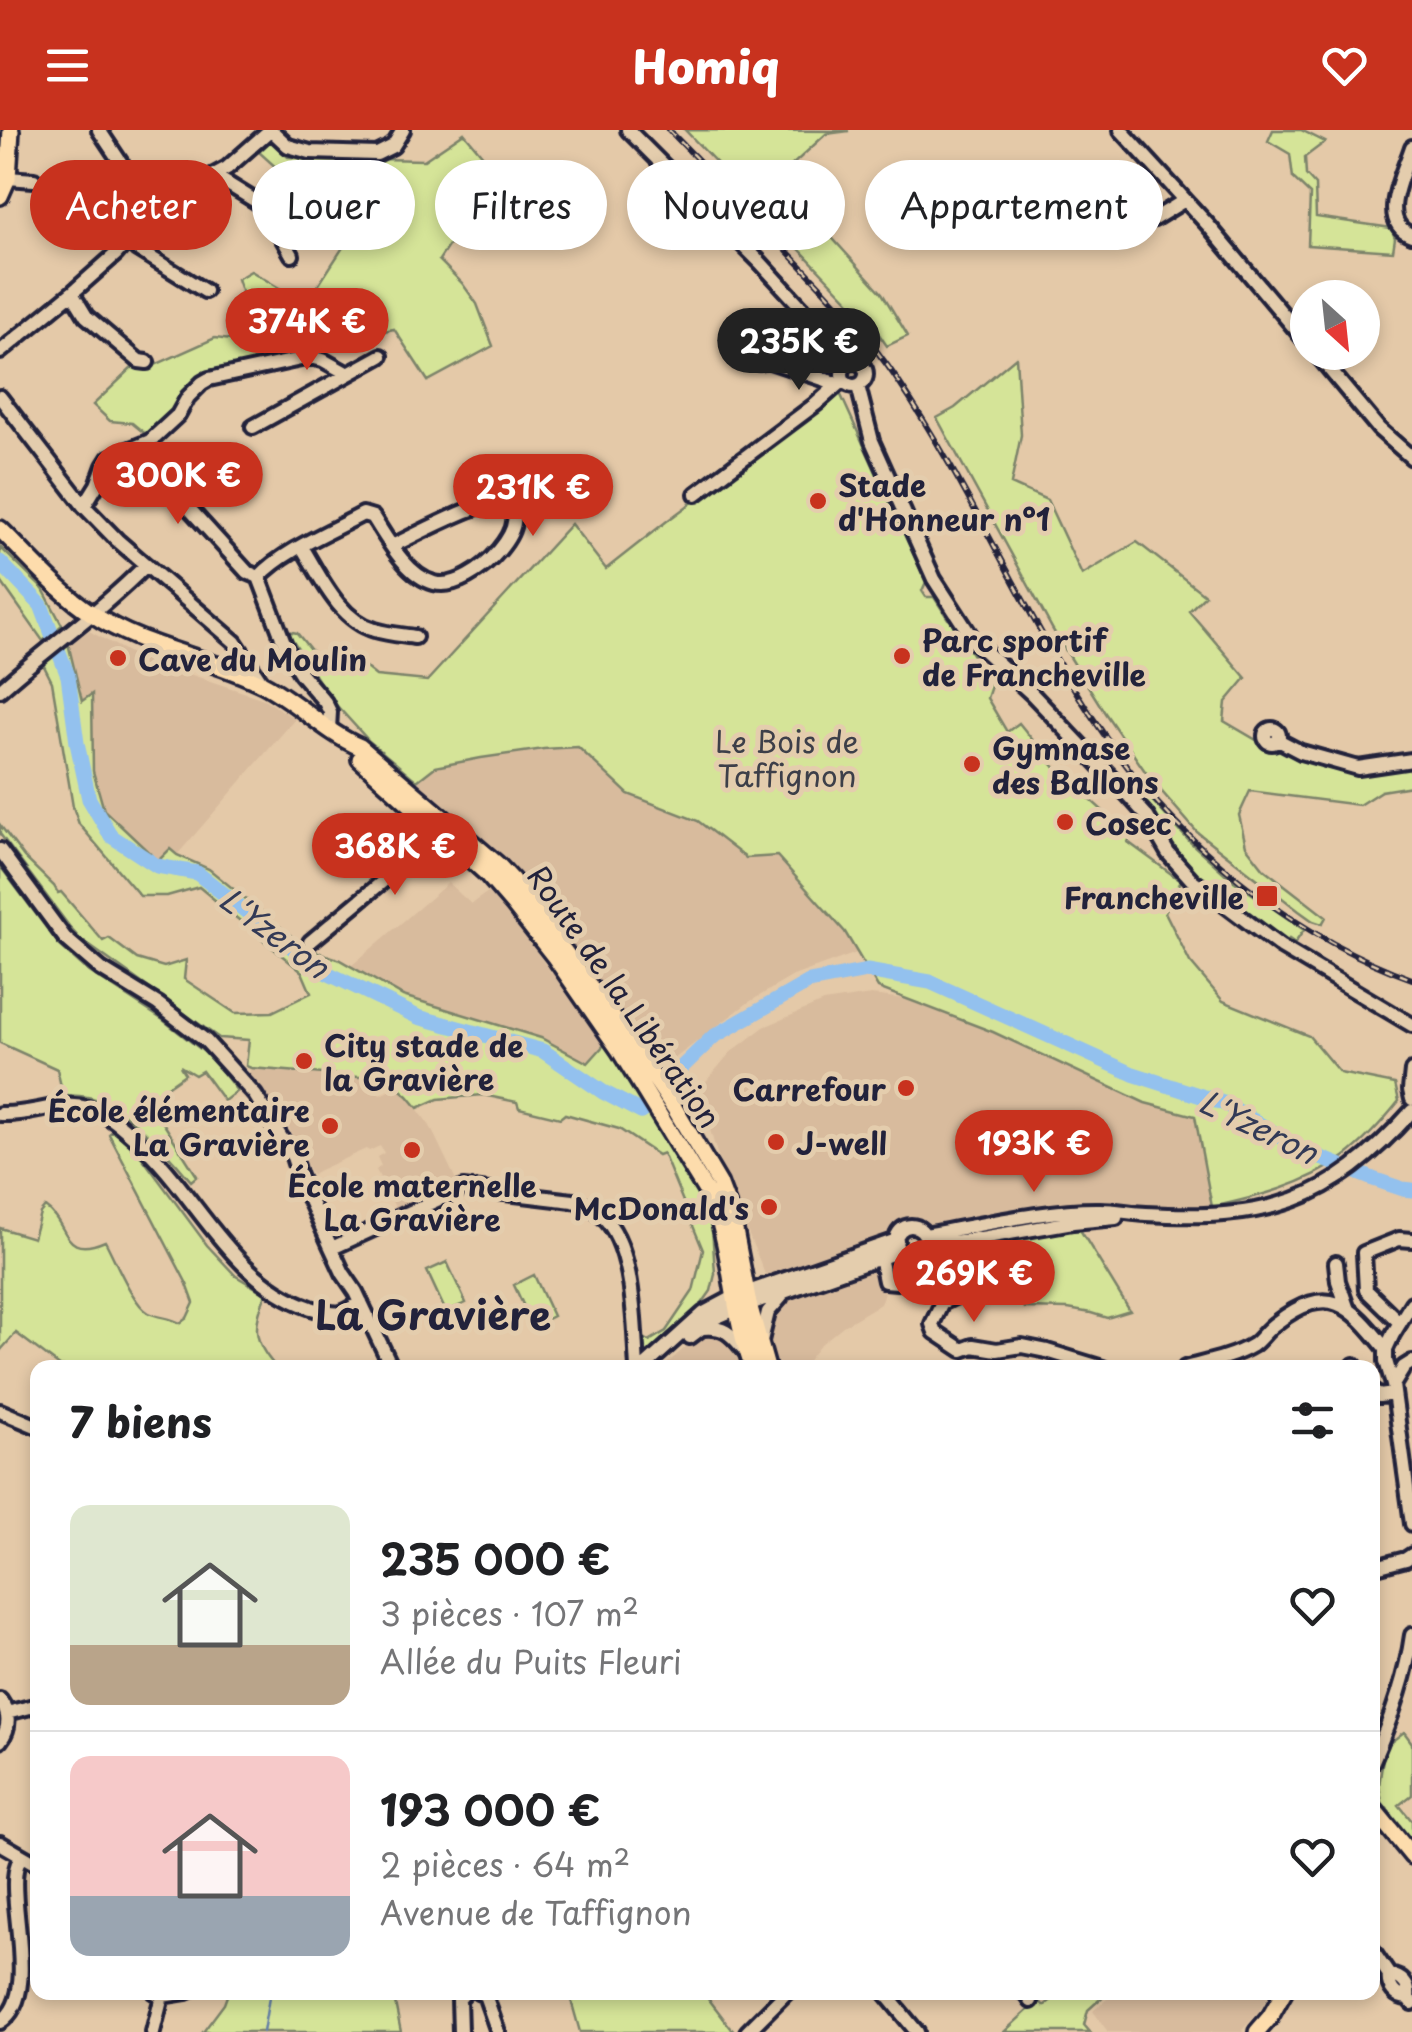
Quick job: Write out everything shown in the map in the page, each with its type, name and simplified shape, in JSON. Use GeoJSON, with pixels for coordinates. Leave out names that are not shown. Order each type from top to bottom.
{"type":"FeatureCollection","features":[{"type":"Feature","properties":{"kind":"main road"},"geometry":{"type":"LineString","coordinates":[[0,196],[8,178],[11,130]]}},
{"type":"Feature","properties":{"kind":"main road","name":"Route de la Libération"},"geometry":{"type":"LineString","coordinates":[[0,528],[90,613],[154,645],[263,684],[294,703],[344,740],[354,755],[443,827],[491,879],[646,1078],[719,1183],[733,1220],[741,1300],[753,1356]]}},
{"type":"Feature","properties":{"kind":"main road"},"geometry":{"type":"LineString","coordinates":[[1380,1817],[1412,1856]]}},
{"type":"Feature","properties":{"kind":"main road"},"geometry":{"type":"LineString","coordinates":[[1258,2032],[1280,2000]]}},
{"type":"Feature","properties":{"kind":"street"},"geometry":{"type":"LineString","coordinates":[[99,130],[119,160]]}},
{"type":"Feature","properties":{"kind":"street"},"geometry":{"type":"LineString","coordinates":[[232,162],[270,130],[288,146],[310,152],[377,154],[393,146],[403,130]]}},
{"type":"Feature","properties":{"kind":"street"},"geometry":{"type":"LineString","coordinates":[[628,130],[760,262],[847,364]]}},
{"type":"Feature","properties":{"kind":"street"},"geometry":{"type":"LineString","coordinates":[[1121,130],[1290,323]]}},
{"type":"Feature","properties":{"kind":"street"},"geometry":{"type":"LineString","coordinates":[[1412,147],[1393,208],[1394,223],[1412,236]]}},
{"type":"Feature","properties":{"kind":"street"},"geometry":{"type":"LineString","coordinates":[[8,178],[30,180]]}},
{"type":"Feature","properties":{"kind":"street"},"geometry":{"type":"LineString","coordinates":[[232,187],[256,202],[292,256]]}},
{"type":"Feature","properties":{"kind":"street"},"geometry":{"type":"LineString","coordinates":[[1163,213],[1185,200]]}},
{"type":"Feature","properties":{"kind":"street"},"geometry":{"type":"LineString","coordinates":[[0,352],[117,250]]}},
{"type":"Feature","properties":{"kind":"street"},"geometry":{"type":"LineString","coordinates":[[139,250],[206,291]]}},
{"type":"Feature","properties":{"kind":"street"},"geometry":{"type":"LineString","coordinates":[[72,293],[86,316],[139,361],[147,362]]}},
{"type":"Feature","properties":{"kind":"street"},"geometry":{"type":"LineString","coordinates":[[253,427],[381,356]]}},
{"type":"Feature","properties":{"kind":"street"},"geometry":{"type":"LineString","coordinates":[[84,506],[109,458],[150,441],[209,379],[310,357],[348,374]]}},
{"type":"Feature","properties":{"kind":"street"},"geometry":{"type":"LineString","coordinates":[[696,494],[816,404],[841,382],[847,364],[858,362],[866,370],[866,378],[858,386],[850,386],[841,382],[767,360],[759,362]]}},
{"type":"Feature","properties":{"kind":"street"},"geometry":{"type":"LineString","coordinates":[[1330,370],[1379,429],[1412,458]]}},
{"type":"Feature","properties":{"kind":"street"},"geometry":{"type":"LineString","coordinates":[[858,386],[872,441],[926,562],[974,641],[1032,694],[1128,794],[1146,815],[1168,854],[1192,880],[1281,947],[1412,1025]]}},
{"type":"Feature","properties":{"kind":"street","name":"Route de la Libération"},"geometry":{"type":"LineString","coordinates":[[0,396],[84,506],[117,540],[235,642],[263,684]]}},
{"type":"Feature","properties":{"kind":"street"},"geometry":{"type":"LineString","coordinates":[[150,441],[158,478],[247,572],[258,576],[288,653],[330,712],[329,729]]}},
{"type":"Feature","properties":{"kind":"street"},"geometry":{"type":"LineString","coordinates":[[258,576],[363,514],[373,517],[401,560],[428,581],[451,584],[485,565],[512,536],[514,519],[503,504],[484,504],[392,546]]}},
{"type":"Feature","properties":{"kind":"street"},"geometry":{"type":"LineString","coordinates":[[302,547],[349,616],[371,630],[416,637]]}},
{"type":"Feature","properties":{"kind":"street"},"geometry":{"type":"LineString","coordinates":[[0,690],[90,613],[106,604],[146,565]]}},
{"type":"Feature","properties":{"kind":"street"},"geometry":{"type":"LineString","coordinates":[[1278,740],[1301,752],[1358,768],[1412,760]]}},
{"type":"Feature","properties":{"kind":"street"},"geometry":{"type":"LineString","coordinates":[[310,942],[443,827]]}},
{"type":"Feature","properties":{"kind":"street"},"geometry":{"type":"LineString","coordinates":[[0,850],[66,938],[85,957],[158,1004],[206,1041],[238,1074],[293,1157],[332,1248],[388,1360]]}},
{"type":"Feature","properties":{"kind":"street"},"geometry":{"type":"LineString","coordinates":[[1394,1015],[1412,1035]]}},
{"type":"Feature","properties":{"kind":"street"},"geometry":{"type":"LineString","coordinates":[[1411,1094],[1412,1071]]}},
{"type":"Feature","properties":{"kind":"street"},"geometry":{"type":"LineString","coordinates":[[0,1114],[75,1105],[106,1115],[158,1159],[232,1254],[273,1290],[307,1306],[340,1314],[361,1302]]}},
{"type":"Feature","properties":{"kind":"street"},"geometry":{"type":"LineString","coordinates":[[925,1240],[970,1240],[1146,1214],[1245,1213],[1293,1201],[1325,1187],[1363,1162],[1412,1111]]}},
{"type":"Feature","properties":{"kind":"street"},"geometry":{"type":"LineString","coordinates":[[332,1248],[463,1188],[590,1206],[612,1228],[626,1260],[639,1360]]}},
{"type":"Feature","properties":{"kind":"street"},"geometry":{"type":"LineString","coordinates":[[663,1360],[741,1300],[786,1291],[880,1257],[898,1245],[900,1232],[907,1227],[916,1227],[925,1240]]}},
{"type":"Feature","properties":{"kind":"street"},"geometry":{"type":"LineString","coordinates":[[1400,1323],[1366,1290],[1364,1253],[1399,1238],[1412,1240]]}},
{"type":"Feature","properties":{"kind":"street"},"geometry":{"type":"LineString","coordinates":[[898,1245],[912,1256],[920,1253],[925,1240]]}},
{"type":"Feature","properties":{"kind":"street"},"geometry":{"type":"LineString","coordinates":[[649,1360],[704,1313],[898,1245]]}},
{"type":"Feature","properties":{"kind":"street"},"geometry":{"type":"LineString","coordinates":[[880,1257],[885,1281],[897,1282],[919,1272],[926,1274],[942,1303]]}},
{"type":"Feature","properties":{"kind":"street"},"geometry":{"type":"LineString","coordinates":[[1336,1263],[1347,1307]]}},
{"type":"Feature","properties":{"kind":"street"},"geometry":{"type":"LineString","coordinates":[[700,1328],[716,1326],[724,1330],[753,1356],[769,1308],[786,1291]]}},
{"type":"Feature","properties":{"kind":"street"},"geometry":{"type":"LineString","coordinates":[[964,1292],[942,1303],[932,1324],[935,1332],[962,1350],[973,1346],[996,1350],[1022,1346],[1077,1360]]}},
{"type":"Feature","properties":{"kind":"street"},"geometry":{"type":"LineString","coordinates":[[1210,1360],[1244,1349],[1276,1322],[1315,1302],[1330,1300],[1347,1307],[1386,1349]]}},
{"type":"Feature","properties":{"kind":"street"},"geometry":{"type":"LineString","coordinates":[[1412,1303],[1386,1349],[1412,1524]]}},
{"type":"Feature","properties":{"kind":"street"},"geometry":{"type":"LineString","coordinates":[[1380,1396],[1394,1389],[1404,1367],[1412,1362]]}},
{"type":"Feature","properties":{"kind":"street"},"geometry":{"type":"LineString","coordinates":[[0,1411],[30,1425]]}},
{"type":"Feature","properties":{"kind":"street"},"geometry":{"type":"LineString","coordinates":[[1380,1565],[1412,1555]]}},
{"type":"Feature","properties":{"kind":"street"},"geometry":{"type":"LineString","coordinates":[[1380,1743],[1397,1700],[1412,1635]]}},
{"type":"Feature","properties":{"kind":"street"},"geometry":{"type":"LineString","coordinates":[[0,1741],[8,1727],[3,1707],[30,1705]]}},
{"type":"Feature","properties":{"kind":"street"},"geometry":{"type":"LineString","coordinates":[[0,1843],[30,1860]]}},
{"type":"Feature","properties":{"kind":"street"},"geometry":{"type":"LineString","coordinates":[[0,2022],[11,2014],[18,1994],[22,1956],[16,1870],[21,1855]]}},
{"type":"Feature","properties":{"kind":"street"},"geometry":{"type":"LineString","coordinates":[[1380,1961],[1389,1974],[1404,1982],[1410,1991],[1410,2001]]}},
{"type":"Feature","properties":{"kind":"street"},"geometry":{"type":"LineString","coordinates":[[153,2032],[157,2000]]}},
{"type":"Feature","properties":{"kind":"street"},"geometry":{"type":"LineString","coordinates":[[459,2000],[460,2032]]}},
{"type":"Feature","properties":{"kind":"street"},"geometry":{"type":"LineString","coordinates":[[486,2000],[498,2032]]}},
{"type":"Feature","properties":{"kind":"street"},"geometry":{"type":"LineString","coordinates":[[747,2032],[779,2000]]}},
{"type":"Feature","properties":{"kind":"street"},"geometry":{"type":"LineString","coordinates":[[891,2000],[917,2032]]}},
{"type":"Feature","properties":{"kind":"shaded area"},"geometry":{"type":"Polygon","coordinates":[[[89,631],[135,656],[264,699],[295,719],[177,855],[170,849],[159,862],[104,810],[93,771],[92,696],[82,702],[68,643],[89,631]]]}},
{"type":"Feature","properties":{"kind":"shaded area"},"geometry":{"type":"Polygon","coordinates":[[[578,747],[628,794],[698,821],[746,858],[777,856],[859,952],[793,976],[749,1002],[658,1071],[538,898],[545,889],[534,878],[526,883],[508,861],[417,781],[435,767],[578,747]]]}},
{"type":"Feature","properties":{"kind":"shaded area"},"geometry":{"type":"Polygon","coordinates":[[[448,883],[471,904],[492,889],[605,1044],[589,1063],[541,1038],[403,996],[351,966],[448,883]]]}},
{"type":"Feature","properties":{"kind":"shaded area"},"geometry":{"type":"Polygon","coordinates":[[[871,995],[905,999],[993,1032],[1145,1103],[1195,1116],[1212,1207],[1069,1208],[931,1228],[919,1219],[894,1225],[892,1246],[883,1262],[887,1285],[880,1304],[843,1326],[808,1360],[671,1360],[696,1338],[768,1315],[777,1303],[723,1173],[707,1120],[686,1105],[730,1053],[764,1027],[823,1002],[871,995]]]}},
{"type":"Feature","properties":{"kind":"shaded area"},"geometry":{"type":"Polygon","coordinates":[[[251,1068],[371,1078],[380,1095],[397,1087],[430,1126],[457,1182],[397,1211],[376,1170],[381,1166],[377,1157],[384,1153],[380,1146],[312,1176],[285,1120],[249,1074],[251,1068]]]}},
{"type":"Feature","properties":{"kind":"shaded area"},"geometry":{"type":"Polygon","coordinates":[[[1106,2000],[1266,2000],[1243,2032],[1108,2032],[1093,2011],[1106,2000]]]}},
{"type":"Feature","properties":{"kind":"green space"},"geometry":{"type":"Polygon","coordinates":[[[685,130],[849,131],[826,134],[798,160],[714,160],[685,130]]]}},
{"type":"Feature","properties":{"kind":"green space"},"geometry":{"type":"Polygon","coordinates":[[[1273,130],[1301,130],[1325,142],[1305,157],[1306,175],[1315,185],[1316,217],[1391,228],[1395,238],[1393,251],[1308,245],[1310,194],[1293,178],[1290,154],[1268,141],[1273,130]]]}},
{"type":"Feature","properties":{"kind":"green space"},"geometry":{"type":"Polygon","coordinates":[[[464,133],[486,160],[435,160],[435,250],[446,250],[439,260],[477,304],[493,346],[428,381],[394,329],[204,374],[174,413],[148,436],[132,423],[110,421],[93,405],[134,366],[144,370],[215,338],[239,341],[255,330],[237,279],[251,271],[304,303],[341,250],[415,250],[415,160],[268,160],[259,152],[271,141],[288,157],[424,160],[464,133]]]}},
{"type":"Feature","properties":{"kind":"green space"},"geometry":{"type":"Polygon","coordinates":[[[800,250],[843,250],[882,293],[908,336],[887,346],[874,327],[800,250]]]}},
{"type":"Feature","properties":{"kind":"green space"},"geometry":{"type":"Polygon","coordinates":[[[1016,357],[1021,435],[1011,484],[1047,500],[1082,575],[1137,542],[1205,595],[1189,611],[1246,678],[1226,702],[1224,721],[1265,745],[1356,772],[1412,763],[1412,786],[1381,791],[1359,805],[1250,791],[1239,815],[1246,846],[1264,869],[1326,917],[1322,924],[1299,911],[1197,832],[1149,777],[1053,630],[937,418],[955,408],[1016,357]]]}},
{"type":"Feature","properties":{"kind":"green space","name":"Le Bois de Taffignon"},"geometry":{"type":"Polygon","coordinates":[[[840,393],[926,582],[922,591],[926,597],[934,597],[952,620],[991,686],[987,698],[1007,732],[1019,723],[1056,769],[1131,836],[1128,842],[1181,881],[1165,912],[1190,962],[1223,1001],[1309,1036],[1340,1073],[1395,1084],[1399,1101],[1359,1145],[1329,1167],[1281,1189],[1212,1207],[1195,1116],[1145,1103],[993,1032],[878,988],[845,932],[777,856],[746,858],[698,821],[628,794],[578,747],[435,767],[417,781],[369,741],[329,697],[287,631],[297,633],[314,654],[361,664],[376,676],[427,681],[571,524],[606,569],[840,393]]]}},
{"type":"Feature","properties":{"kind":"green space"},"geometry":{"type":"Polygon","coordinates":[[[0,547],[43,589],[62,625],[43,641],[0,580],[0,547]]]}},
{"type":"Feature","properties":{"kind":"green space"},"geometry":{"type":"Polygon","coordinates":[[[68,643],[82,701],[92,694],[93,771],[104,810],[158,861],[170,849],[209,869],[306,948],[338,959],[403,996],[541,1038],[588,1063],[605,1044],[699,1190],[712,1226],[715,1274],[711,1291],[694,1315],[648,1357],[641,1336],[649,1341],[666,1331],[693,1291],[703,1250],[663,1153],[658,1155],[619,1129],[565,1114],[560,1118],[519,1108],[517,1102],[483,1095],[438,1099],[418,1108],[377,1070],[371,1078],[251,1068],[246,1066],[249,1040],[219,1038],[72,930],[0,834],[0,825],[24,857],[103,941],[109,938],[137,959],[164,967],[186,960],[184,979],[235,1013],[272,1012],[311,993],[302,972],[199,887],[167,896],[140,896],[79,824],[52,682],[43,664],[68,643]]]}},
{"type":"Feature","properties":{"kind":"green space"},"geometry":{"type":"Polygon","coordinates":[[[1134,781],[1190,842],[1231,879],[1304,930],[1295,943],[1289,939],[1285,944],[1197,878],[1131,785],[1134,781]]]}},
{"type":"Feature","properties":{"kind":"green space"},"geometry":{"type":"Polygon","coordinates":[[[0,866],[59,945],[88,971],[212,1058],[237,1091],[224,1101],[202,1071],[195,1075],[180,1066],[185,1074],[155,1095],[160,1102],[153,1107],[197,1176],[191,1181],[160,1146],[122,1113],[91,1098],[63,1095],[57,1069],[0,1043],[0,866]]]}},
{"type":"Feature","properties":{"kind":"green space"},"geometry":{"type":"Polygon","coordinates":[[[114,1130],[141,1156],[207,1245],[236,1276],[266,1294],[257,1332],[271,1360],[52,1360],[16,1333],[0,1351],[0,1228],[33,1238],[45,1207],[73,1243],[91,1246],[105,1241],[143,1308],[180,1323],[187,1318],[194,1303],[187,1284],[109,1134],[114,1130]]]}},
{"type":"Feature","properties":{"kind":"green space"},"geometry":{"type":"Polygon","coordinates":[[[1079,1228],[1130,1311],[1107,1318],[1068,1309],[1025,1308],[991,1269],[964,1260],[936,1261],[935,1253],[1079,1228]]]}},
{"type":"Feature","properties":{"kind":"green space"},"geometry":{"type":"Polygon","coordinates":[[[447,1262],[466,1303],[446,1312],[427,1271],[447,1262]]]}},
{"type":"Feature","properties":{"kind":"green space"},"geometry":{"type":"Polygon","coordinates":[[[534,1275],[553,1316],[533,1326],[514,1285],[534,1275]]]}},
{"type":"Feature","properties":{"kind":"green space"},"geometry":{"type":"Polygon","coordinates":[[[1404,1732],[1412,1743],[1412,1795],[1399,1805],[1412,1821],[1412,1841],[1382,1802],[1380,1779],[1387,1745],[1404,1732]]]}},
{"type":"Feature","properties":{"kind":"green space"},"geometry":{"type":"Polygon","coordinates":[[[225,2000],[394,2000],[401,2032],[203,2032],[225,2000]]]}},
{"type":"Feature","properties":{"kind":"green space"},"geometry":{"type":"Polygon","coordinates":[[[571,2000],[709,2000],[734,2032],[580,2032],[571,2000]]]}},
{"type":"Feature","properties":{"kind":"green space"},"geometry":{"type":"Polygon","coordinates":[[[1039,2000],[1044,2006],[1051,2000],[1099,2000],[1088,2010],[1084,2025],[1090,2032],[1004,2032],[1039,2000]]]}},
{"type":"Feature","properties":{"kind":"waterway","name":"L'Yzeron"},"geometry":{"type":"LineString","coordinates":[[0,562],[41,605],[68,676],[89,799],[111,836],[157,866],[197,873],[321,970],[418,1017],[543,1051],[603,1092],[641,1112],[674,1082],[681,1068],[713,1037],[809,982],[867,971],[930,982],[1133,1074],[1226,1104],[1304,1151],[1412,1190]]}},
{"type":"Feature","properties":{"kind":"waterway"},"geometry":{"type":"LineString","coordinates":[[263,2032],[269,2000]]}},
{"type":"Feature","properties":{"kind":"railway"},"geometry":{"type":"LineString","coordinates":[[669,130],[830,296],[886,363],[951,468],[1075,690],[1132,773],[1165,811],[1200,847],[1279,910],[1366,960],[1412,979]]}},
{"type":"Feature","properties":{"kind":"place","name":"Stade d'Honneur n°1"},"geometry":{"type":"Point","coordinates":[818,501]}},
{"type":"Feature","properties":{"kind":"place","name":"Parc sportif de Francheville"},"geometry":{"type":"Point","coordinates":[902,656]}},
{"type":"Feature","properties":{"kind":"place","name":"Cave du Moulin"},"geometry":{"type":"Point","coordinates":[118,658]}},
{"type":"Feature","properties":{"kind":"place","name":"Gymnase des Ballons"},"geometry":{"type":"Point","coordinates":[972,764]}},
{"type":"Feature","properties":{"kind":"place","name":"Cosec"},"geometry":{"type":"Point","coordinates":[1065,822]}},
{"type":"Feature","properties":{"kind":"place","name":"Francheville"},"geometry":{"type":"Point","coordinates":[1267,896]}},
{"type":"Feature","properties":{"kind":"place","name":"City stade de la Gravière"},"geometry":{"type":"Point","coordinates":[304,1061]}},
{"type":"Feature","properties":{"kind":"place","name":"Carrefour"},"geometry":{"type":"Point","coordinates":[906,1088]}},
{"type":"Feature","properties":{"kind":"place","name":"École élémentaire La Gravière"},"geometry":{"type":"Point","coordinates":[330,1126]}},
{"type":"Feature","properties":{"kind":"place","name":"J-well"},"geometry":{"type":"Point","coordinates":[776,1142]}},
{"type":"Feature","properties":{"kind":"place","name":"École maternelle La Gravière"},"geometry":{"type":"Point","coordinates":[412,1150]}},
{"type":"Feature","properties":{"kind":"place","name":"McDonald's"},"geometry":{"type":"Point","coordinates":[769,1207]}},
{"type":"Feature","properties":{"kind":"district","name":"La Gravière"},"geometry":{"type":"Point","coordinates":[433,1313]}}]}
